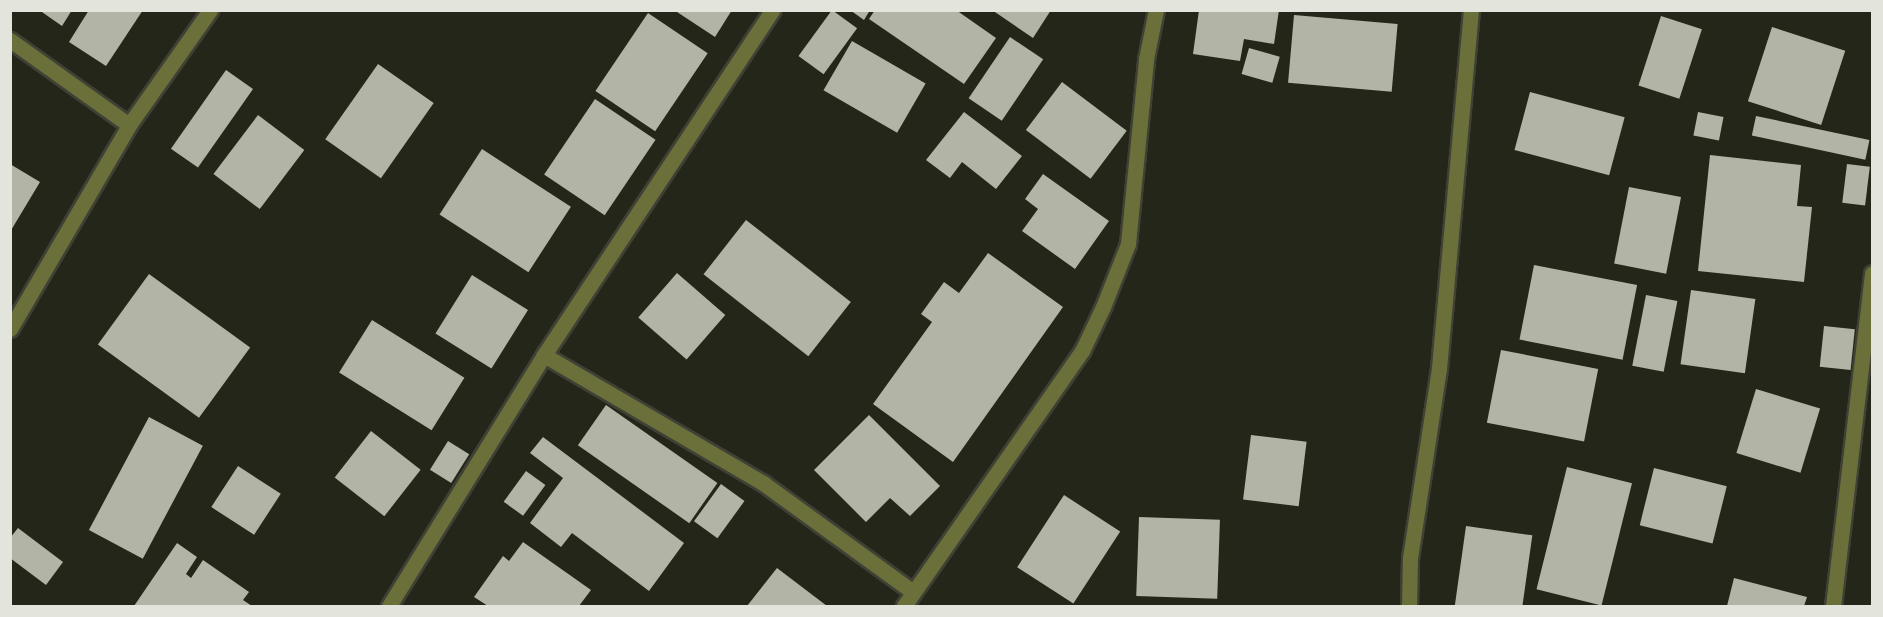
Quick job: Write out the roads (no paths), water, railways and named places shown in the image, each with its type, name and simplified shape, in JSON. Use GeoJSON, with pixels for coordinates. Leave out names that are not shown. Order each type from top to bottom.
{"type":"FeatureCollection","features":[{"type":"Feature","properties":{"kind":"street"},"geometry":{"type":"LineString","coordinates":[[10,329],[129,124],[210,10]]}},
{"type":"Feature","properties":{"kind":"street"},"geometry":{"type":"LineString","coordinates":[[389,606],[544,355],[772,10]]}},
{"type":"Feature","properties":{"kind":"street"},"geometry":{"type":"LineString","coordinates":[[904,606],[1082,351],[1104,307],[1128,244],[1146,59],[1156,10]]}},
{"type":"Feature","properties":{"kind":"street"},"geometry":{"type":"LineString","coordinates":[[1409,606],[1410,558],[1439,368],[1471,10]]}},
{"type":"Feature","properties":{"kind":"street"},"geometry":{"type":"LineString","coordinates":[[10,40],[129,124]]}},
{"type":"Feature","properties":{"kind":"street"},"geometry":{"type":"LineString","coordinates":[[1833,606],[1872,273]]}},
{"type":"Feature","properties":{"kind":"street"},"geometry":{"type":"LineString","coordinates":[[544,355],[763,483],[914,592]]}}]}
